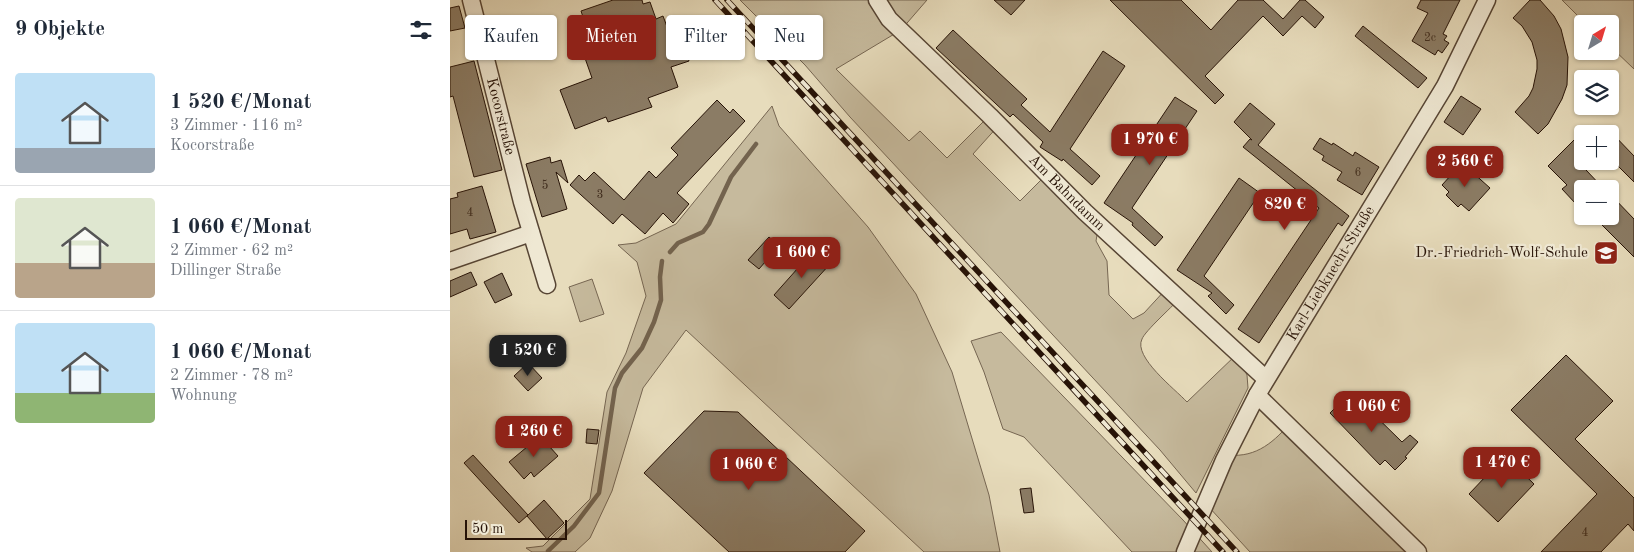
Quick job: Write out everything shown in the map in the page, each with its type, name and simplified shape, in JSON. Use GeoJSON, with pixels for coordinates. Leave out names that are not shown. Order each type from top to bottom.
{"type":"FeatureCollection","features":[{"type":"Feature","properties":{"kind":"street","name":"Kocorstraße"},"geometry":{"type":"LineString","coordinates":[[471,0],[511,160],[547,285]]}},
{"type":"Feature","properties":{"kind":"street","name":"Am Bahndamm"},"geometry":{"type":"LineString","coordinates":[[877,0],[889,19],[994,120],[1085,212],[1266,379]]}},
{"type":"Feature","properties":{"kind":"street","name":"Karl-Liebknecht-Straße"},"geometry":{"type":"LineString","coordinates":[[1185,552],[1224,460],[1257,395],[1445,86],[1487,0]]}},
{"type":"Feature","properties":{"kind":"street"},"geometry":{"type":"LineString","coordinates":[[450,261],[531,232]]}},
{"type":"Feature","properties":{"kind":"street"},"geometry":{"type":"LineString","coordinates":[[1257,395],[1418,552]]}},
{"type":"Feature","properties":{"kind":"shaded area"},"geometry":{"type":"Polygon","coordinates":[[[740,0],[927,0],[901,30],[836,69],[909,141],[920,131],[947,158],[989,116],[999,125],[973,154],[1020,201],[1042,179],[1097,235],[1096,241],[1107,261],[1109,295],[1133,319],[1144,313],[1167,288],[1179,299],[1144,335],[1141,346],[1149,363],[1187,402],[1237,354],[1247,375],[1248,388],[1196,493],[1160,450],[850,117],[800,60],[823,60],[823,15],[755,15],[740,0]]]}},
{"type":"Feature","properties":{"kind":"shaded area"},"geometry":{"type":"Polygon","coordinates":[[[1562,0],[1634,0],[1634,69],[1619,55],[1619,15],[1577,15],[1562,0]]]}},
{"type":"Feature","properties":{"kind":"shaded area"},"geometry":{"type":"Polygon","coordinates":[[[772,106],[779,126],[868,227],[916,294],[952,372],[989,495],[1000,552],[924,552],[686,330],[643,388],[612,491],[590,538],[575,552],[532,552],[526,548],[543,546],[590,499],[607,392],[626,353],[646,296],[637,262],[618,245],[636,243],[676,224],[772,106]]]}},
{"type":"Feature","properties":{"kind":"shaded area"},"geometry":{"type":"Polygon","coordinates":[[[592,279],[604,314],[580,322],[569,287],[592,279]]]}},
{"type":"Feature","properties":{"kind":"shaded area"},"geometry":{"type":"Polygon","coordinates":[[[1001,332],[1212,552],[1132,552],[1024,437],[1003,429],[984,372],[971,341],[1001,332]]]}},
{"type":"Feature","properties":{"kind":"shaded area"},"geometry":{"type":"Polygon","coordinates":[[[1292,421],[1425,552],[1250,552],[1208,506],[1228,455],[1248,454],[1265,447],[1292,421]]]}},
{"type":"Feature","properties":{"kind":"building"},"geometry":{"type":"Polygon","coordinates":[[[613,0],[642,0],[643,4],[650,2],[655,15],[582,15],[581,11],[613,0]]]}},
{"type":"Feature","properties":{"kind":"building"},"geometry":{"type":"Polygon","coordinates":[[[994,0],[1025,0],[1011,15],[994,0]]]}},
{"type":"Feature","properties":{"kind":"building"},"geometry":{"type":"Polygon","coordinates":[[[1110,0],[1181,0],[1211,30],[1238,0],[1263,0],[1283,19],[1300,0],[1305,0],[1324,17],[1315,28],[1302,16],[1283,36],[1263,16],[1205,76],[1224,95],[1215,104],[1110,0]]]}},
{"type":"Feature","properties":{"kind":"building"},"geometry":{"type":"Polygon","coordinates":[[[1421,0],[1460,0],[1443,34],[1447,36],[1444,40],[1449,43],[1442,53],[1438,50],[1435,55],[1412,41],[1428,13],[1417,8],[1421,0]]]}},
{"type":"Feature","properties":{"kind":"building"},"geometry":{"type":"Polygon","coordinates":[[[1530,0],[1540,0],[1554,16],[1561,29],[1568,57],[1567,85],[1562,99],[1548,124],[1538,134],[1515,112],[1529,96],[1533,88],[1537,69],[1537,60],[1532,42],[1522,26],[1513,18],[1530,0]]]}},
{"type":"Feature","properties":{"kind":"building"},"geometry":{"type":"Polygon","coordinates":[[[459,6],[465,28],[450,31],[450,8],[459,6]]]}},
{"type":"Feature","properties":{"kind":"building"},"geometry":{"type":"Polygon","coordinates":[[[663,16],[666,24],[666,60],[689,61],[671,67],[678,87],[648,98],[652,107],[608,122],[606,117],[575,129],[560,90],[592,78],[586,60],[656,60],[656,19],[663,16]]]}},
{"type":"Feature","properties":{"kind":"building"},"geometry":{"type":"Polygon","coordinates":[[[1363,26],[1427,78],[1418,88],[1355,36],[1363,26]]]}},
{"type":"Feature","properties":{"kind":"building"},"geometry":{"type":"Polygon","coordinates":[[[953,30],[1027,99],[1021,105],[1050,132],[1103,51],[1125,66],[1070,149],[1100,176],[1092,185],[1063,159],[1062,161],[1040,147],[1043,142],[1013,114],[1010,117],[936,48],[953,30]]]}},
{"type":"Feature","properties":{"kind":"building"},"geometry":{"type":"Polygon","coordinates":[[[474,61],[502,170],[474,177],[453,96],[450,97],[450,67],[474,61]]]}},
{"type":"Feature","properties":{"kind":"building"},"geometry":{"type":"Polygon","coordinates":[[[1461,96],[1481,109],[1463,135],[1444,122],[1461,96]]]}},
{"type":"Feature","properties":{"kind":"building"},"geometry":{"type":"Polygon","coordinates":[[[1175,97],[1197,111],[1132,208],[1163,237],[1155,246],[1132,225],[1133,223],[1104,203],[1175,97]]]}},
{"type":"Feature","properties":{"kind":"building"},"geometry":{"type":"Polygon","coordinates":[[[717,100],[730,113],[733,109],[745,121],[677,193],[689,204],[673,223],[663,213],[645,234],[622,214],[613,224],[570,185],[579,175],[585,181],[594,172],[624,200],[649,171],[656,178],[678,155],[671,148],[717,100]]]}},
{"type":"Feature","properties":{"kind":"building"},"geometry":{"type":"Polygon","coordinates":[[[1250,103],[1275,124],[1258,145],[1349,216],[1342,226],[1338,223],[1259,343],[1238,329],[1319,208],[1243,147],[1250,139],[1252,140],[1234,122],[1250,103]]]}},
{"type":"Feature","properties":{"kind":"building"},"geometry":{"type":"Polygon","coordinates":[[[1320,138],[1332,145],[1333,143],[1353,156],[1355,152],[1379,167],[1362,195],[1337,180],[1342,172],[1322,160],[1324,156],[1313,149],[1320,138]]]}},
{"type":"Feature","properties":{"kind":"building"},"geometry":{"type":"Polygon","coordinates":[[[1574,140],[1574,170],[1586,170],[1595,180],[1574,180],[1574,202],[1562,189],[1567,185],[1548,166],[1574,140]]]}},
{"type":"Feature","properties":{"kind":"building"},"geometry":{"type":"Polygon","coordinates":[[[1619,140],[1634,156],[1634,182],[1619,167],[1619,140]]]}},
{"type":"Feature","properties":{"kind":"building"},"geometry":{"type":"Polygon","coordinates":[[[550,157],[551,163],[561,160],[568,183],[556,172],[567,209],[542,217],[526,164],[550,157]]]}},
{"type":"Feature","properties":{"kind":"building"},"geometry":{"type":"Polygon","coordinates":[[[1462,163],[1490,188],[1469,211],[1461,204],[1458,207],[1446,195],[1449,192],[1442,185],[1462,163]]]}},
{"type":"Feature","properties":{"kind":"building"},"geometry":{"type":"Polygon","coordinates":[[[1239,178],[1260,193],[1204,276],[1234,305],[1226,314],[1208,296],[1212,293],[1177,270],[1239,178]]]}},
{"type":"Feature","properties":{"kind":"building"},"geometry":{"type":"Polygon","coordinates":[[[482,186],[496,232],[470,239],[467,229],[450,234],[450,199],[458,197],[457,193],[482,186]]]}},
{"type":"Feature","properties":{"kind":"building"},"geometry":{"type":"Polygon","coordinates":[[[1619,203],[1634,219],[1634,257],[1602,225],[1619,225],[1619,203]]]}},
{"type":"Feature","properties":{"kind":"building"},"geometry":{"type":"Polygon","coordinates":[[[769,237],[779,246],[759,269],[748,260],[769,237]]]}},
{"type":"Feature","properties":{"kind":"building"},"geometry":{"type":"Polygon","coordinates":[[[814,250],[830,264],[789,309],[774,295],[814,250]]]}},
{"type":"Feature","properties":{"kind":"building"},"geometry":{"type":"Polygon","coordinates":[[[471,272],[477,285],[450,297],[450,281],[471,272]]]}},
{"type":"Feature","properties":{"kind":"building"},"geometry":{"type":"Polygon","coordinates":[[[502,273],[512,295],[495,303],[484,282],[502,273]]]}},
{"type":"Feature","properties":{"kind":"building"},"geometry":{"type":"Polygon","coordinates":[[[1566,355],[1613,401],[1575,439],[1634,498],[1634,531],[1628,524],[1601,552],[1541,552],[1597,494],[1511,410],[1566,355]]]}},
{"type":"Feature","properties":{"kind":"building"},"geometry":{"type":"Polygon","coordinates":[[[528,363],[542,378],[528,391],[514,376],[528,363]]]}},
{"type":"Feature","properties":{"kind":"building"},"geometry":{"type":"Polygon","coordinates":[[[1351,392],[1402,442],[1410,435],[1418,442],[1405,457],[1407,458],[1395,470],[1385,460],[1380,465],[1330,413],[1351,392]]]}},
{"type":"Feature","properties":{"kind":"building"},"geometry":{"type":"Polygon","coordinates":[[[704,411],[738,412],[865,531],[845,552],[729,552],[644,473],[704,411]]]}},
{"type":"Feature","properties":{"kind":"building"},"geometry":{"type":"Polygon","coordinates":[[[587,429],[599,430],[597,444],[586,443],[587,429]]]}},
{"type":"Feature","properties":{"kind":"building"},"geometry":{"type":"Polygon","coordinates":[[[540,436],[558,456],[534,477],[531,472],[524,479],[509,462],[540,436]]]}},
{"type":"Feature","properties":{"kind":"building"},"geometry":{"type":"Polygon","coordinates":[[[473,455],[528,515],[519,523],[464,463],[473,455]]]}},
{"type":"Feature","properties":{"kind":"building"},"geometry":{"type":"Polygon","coordinates":[[[1505,456],[1534,484],[1498,522],[1469,494],[1505,456]]]}},
{"type":"Feature","properties":{"kind":"building"},"geometry":{"type":"Polygon","coordinates":[[[1031,488],[1034,512],[1024,513],[1020,489],[1031,488]]]}},
{"type":"Feature","properties":{"kind":"building"},"geometry":{"type":"Polygon","coordinates":[[[544,500],[564,523],[547,539],[527,516],[544,500]]]}},
{"type":"Feature","properties":{"kind":"waterway"},"geometry":{"type":"LineString","coordinates":[[670,252],[678,243],[703,232],[709,224],[731,177],[756,144]]}},
{"type":"Feature","properties":{"kind":"waterway"},"geometry":{"type":"LineString","coordinates":[[548,551],[574,526],[599,493],[615,388],[622,373],[642,348],[654,322],[661,300],[660,277],[662,261]]}},
{"type":"Feature","properties":{"kind":"railway"},"geometry":{"type":"LineString","coordinates":[[715,0],[1223,552]]}},
{"type":"Feature","properties":{"kind":"railway"},"geometry":{"type":"LineString","coordinates":[[727,0],[1237,552]]}},
{"type":"Feature","properties":{"kind":"place","name":"Dr.-Friedrich-Wolf-Schule"},"geometry":{"type":"Point","coordinates":[1606,253]}}]}
